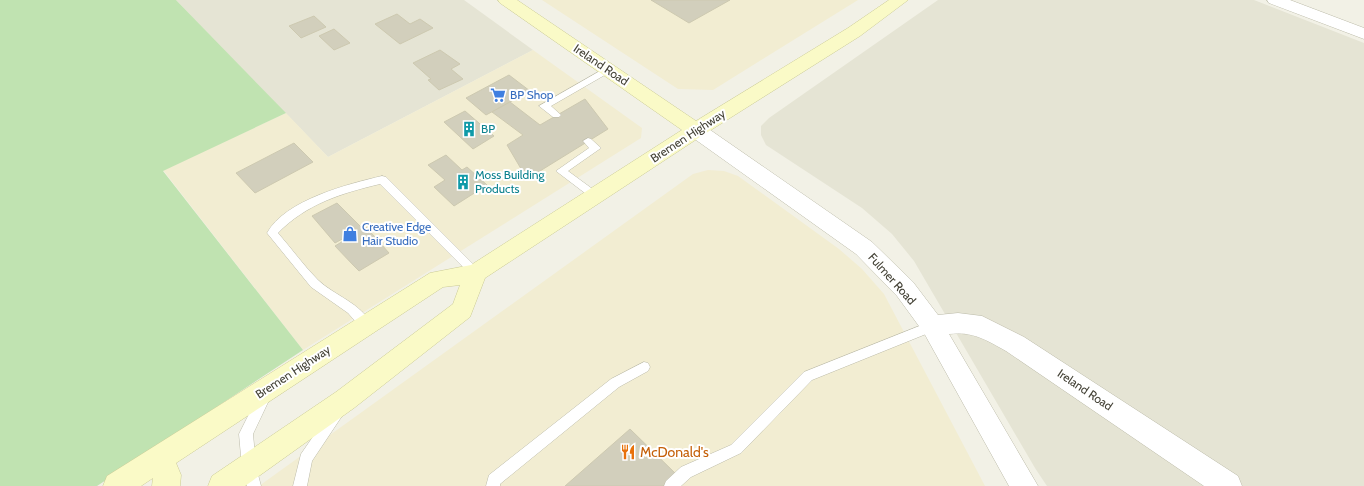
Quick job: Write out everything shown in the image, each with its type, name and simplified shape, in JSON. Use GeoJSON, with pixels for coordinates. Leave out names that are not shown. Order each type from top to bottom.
{"type":"FeatureCollection","features":[{"type":"Feature","properties":{"kind":"main road","name":"Ireland Road"},"geometry":{"type":"LineString","coordinates":[[506,0],[696,130]]}},
{"type":"Feature","properties":{"kind":"main road","name":"Bremen Highway"},"geometry":{"type":"LineString","coordinates":[[117,486],[438,279],[476,273],[696,130],[854,32],[900,0]]}},
{"type":"Feature","properties":{"kind":"main road"},"geometry":{"type":"LineString","coordinates":[[222,486],[252,477],[345,400],[462,310],[476,273]]}},
{"type":"Feature","properties":{"kind":"main road"},"geometry":{"type":"LineString","coordinates":[[159,459],[167,475],[166,486]]}},
{"type":"Feature","properties":{"kind":"street"},"geometry":{"type":"LineString","coordinates":[[1275,0],[1364,34]]}},
{"type":"Feature","properties":{"kind":"street","name":"Fulmer Road"},"geometry":{"type":"LineString","coordinates":[[696,130],[864,248],[905,289],[932,326],[1024,486]]}},
{"type":"Feature","properties":{"kind":"street","name":"Ireland Road"},"geometry":{"type":"LineString","coordinates":[[932,326],[958,323],[982,326],[1016,344],[1228,486]]}},
{"type":"Feature","properties":{"kind":"lane"},"geometry":{"type":"LineString","coordinates":[[556,115],[544,106],[607,70]]}},
{"type":"Feature","properties":{"kind":"lane"},"geometry":{"type":"LineString","coordinates":[[588,141],[596,148],[561,171],[594,196]]}},
{"type":"Feature","properties":{"kind":"lane"},"geometry":{"type":"LineString","coordinates":[[366,325],[352,310],[315,284],[272,233],[282,222],[316,200],[339,191],[382,180],[476,273]]}},
{"type":"Feature","properties":{"kind":"lane"},"geometry":{"type":"LineString","coordinates":[[671,486],[686,472],[736,449],[808,376],[932,326]]}},
{"type":"Feature","properties":{"kind":"lane"},"geometry":{"type":"LineString","coordinates":[[492,484],[615,383],[644,368]]}},
{"type":"Feature","properties":{"kind":"lane"},"geometry":{"type":"LineString","coordinates":[[252,477],[246,434],[270,387]]}},
{"type":"Feature","properties":{"kind":"lane"},"geometry":{"type":"LineString","coordinates":[[300,486],[306,459],[345,400]]}},
{"type":"Feature","properties":{"kind":"shaded area"},"geometry":{"type":"Polygon","coordinates":[[[176,0],[464,0],[533,50],[328,157],[176,0]]]}},
{"type":"Feature","properties":{"kind":"shaded area"},"geometry":{"type":"Polygon","coordinates":[[[542,0],[858,0],[713,90],[678,89],[542,0]]]}},
{"type":"Feature","properties":{"kind":"shaded area"},"geometry":{"type":"Polygon","coordinates":[[[938,0],[1254,0],[1364,43],[1364,486],[1047,486],[914,261],[892,234],[862,208],[766,145],[761,135],[761,126],[769,118],[938,0]]]}},
{"type":"Feature","properties":{"kind":"shaded area"},"geometry":{"type":"Polygon","coordinates":[[[533,50],[642,128],[641,138],[303,350],[163,170],[286,113],[328,157],[533,50]]]}},
{"type":"Feature","properties":{"kind":"shaded area"},"geometry":{"type":"Polygon","coordinates":[[[708,170],[724,171],[738,176],[839,249],[862,269],[884,294],[985,486],[259,486],[693,174],[708,170]]]}},
{"type":"Feature","properties":{"kind":"green space"},"geometry":{"type":"Polygon","coordinates":[[[0,0],[176,0],[286,113],[163,171],[303,350],[97,486],[0,486],[0,0]]]}},
{"type":"Feature","properties":{"kind":"building"},"geometry":{"type":"Polygon","coordinates":[[[651,0],[730,0],[689,23],[651,0]]]}},
{"type":"Feature","properties":{"kind":"building"},"geometry":{"type":"Polygon","coordinates":[[[397,14],[410,24],[420,19],[433,28],[400,44],[375,24],[397,14]]]}},
{"type":"Feature","properties":{"kind":"building"},"geometry":{"type":"Polygon","coordinates":[[[314,16],[326,27],[301,38],[289,26],[314,16]]]}},
{"type":"Feature","properties":{"kind":"building"},"geometry":{"type":"Polygon","coordinates":[[[334,29],[350,43],[334,50],[319,36],[334,29]]]}},
{"type":"Feature","properties":{"kind":"building"},"geometry":{"type":"Polygon","coordinates":[[[440,50],[460,64],[451,69],[463,79],[439,90],[428,80],[431,79],[413,63],[440,50]]]}},
{"type":"Feature","properties":{"kind":"building","name":"BP Shop"},"geometry":{"type":"Polygon","coordinates":[[[509,75],[530,91],[486,115],[466,98],[509,75]]]}},
{"type":"Feature","properties":{"kind":"building","name":"BP"},"geometry":{"type":"Polygon","coordinates":[[[585,99],[608,129],[527,179],[507,145],[523,135],[492,112],[510,102],[540,125],[585,99]]]}},
{"type":"Feature","properties":{"kind":"building","name":"BP"},"geometry":{"type":"Polygon","coordinates":[[[465,111],[494,136],[473,149],[444,122],[465,111]]]}},
{"type":"Feature","properties":{"kind":"building"},"geometry":{"type":"Polygon","coordinates":[[[294,143],[313,162],[255,193],[236,173],[294,143]]]}},
{"type":"Feature","properties":{"kind":"building","name":"Moss Building Products"},"geometry":{"type":"Polygon","coordinates":[[[446,155],[462,170],[467,167],[487,185],[454,206],[434,187],[445,180],[428,165],[446,155]]]}},
{"type":"Feature","properties":{"kind":"building","name":"Creative Edge Hair Studio"},"geometry":{"type":"Polygon","coordinates":[[[337,203],[363,229],[366,227],[389,253],[359,271],[335,246],[345,240],[344,238],[335,243],[312,216],[337,203]]]}},
{"type":"Feature","properties":{"kind":"building","name":"McDonald's"},"geometry":{"type":"Polygon","coordinates":[[[630,429],[677,475],[665,486],[565,486],[630,429]]]}},
{"type":"Feature","properties":{"kind":"place","name":"BP Shop"},"geometry":{"type":"Point","coordinates":[498,95]}},
{"type":"Feature","properties":{"kind":"place","name":"BP"},"geometry":{"type":"Point","coordinates":[469,129]}},
{"type":"Feature","properties":{"kind":"place","name":"Moss Building Products"},"geometry":{"type":"Point","coordinates":[463,182]}},
{"type":"Feature","properties":{"kind":"place","name":"Creative Edge Hair Studio"},"geometry":{"type":"Point","coordinates":[350,234]}},
{"type":"Feature","properties":{"kind":"place","name":"McDonald's"},"geometry":{"type":"Point","coordinates":[628,452]}}]}
